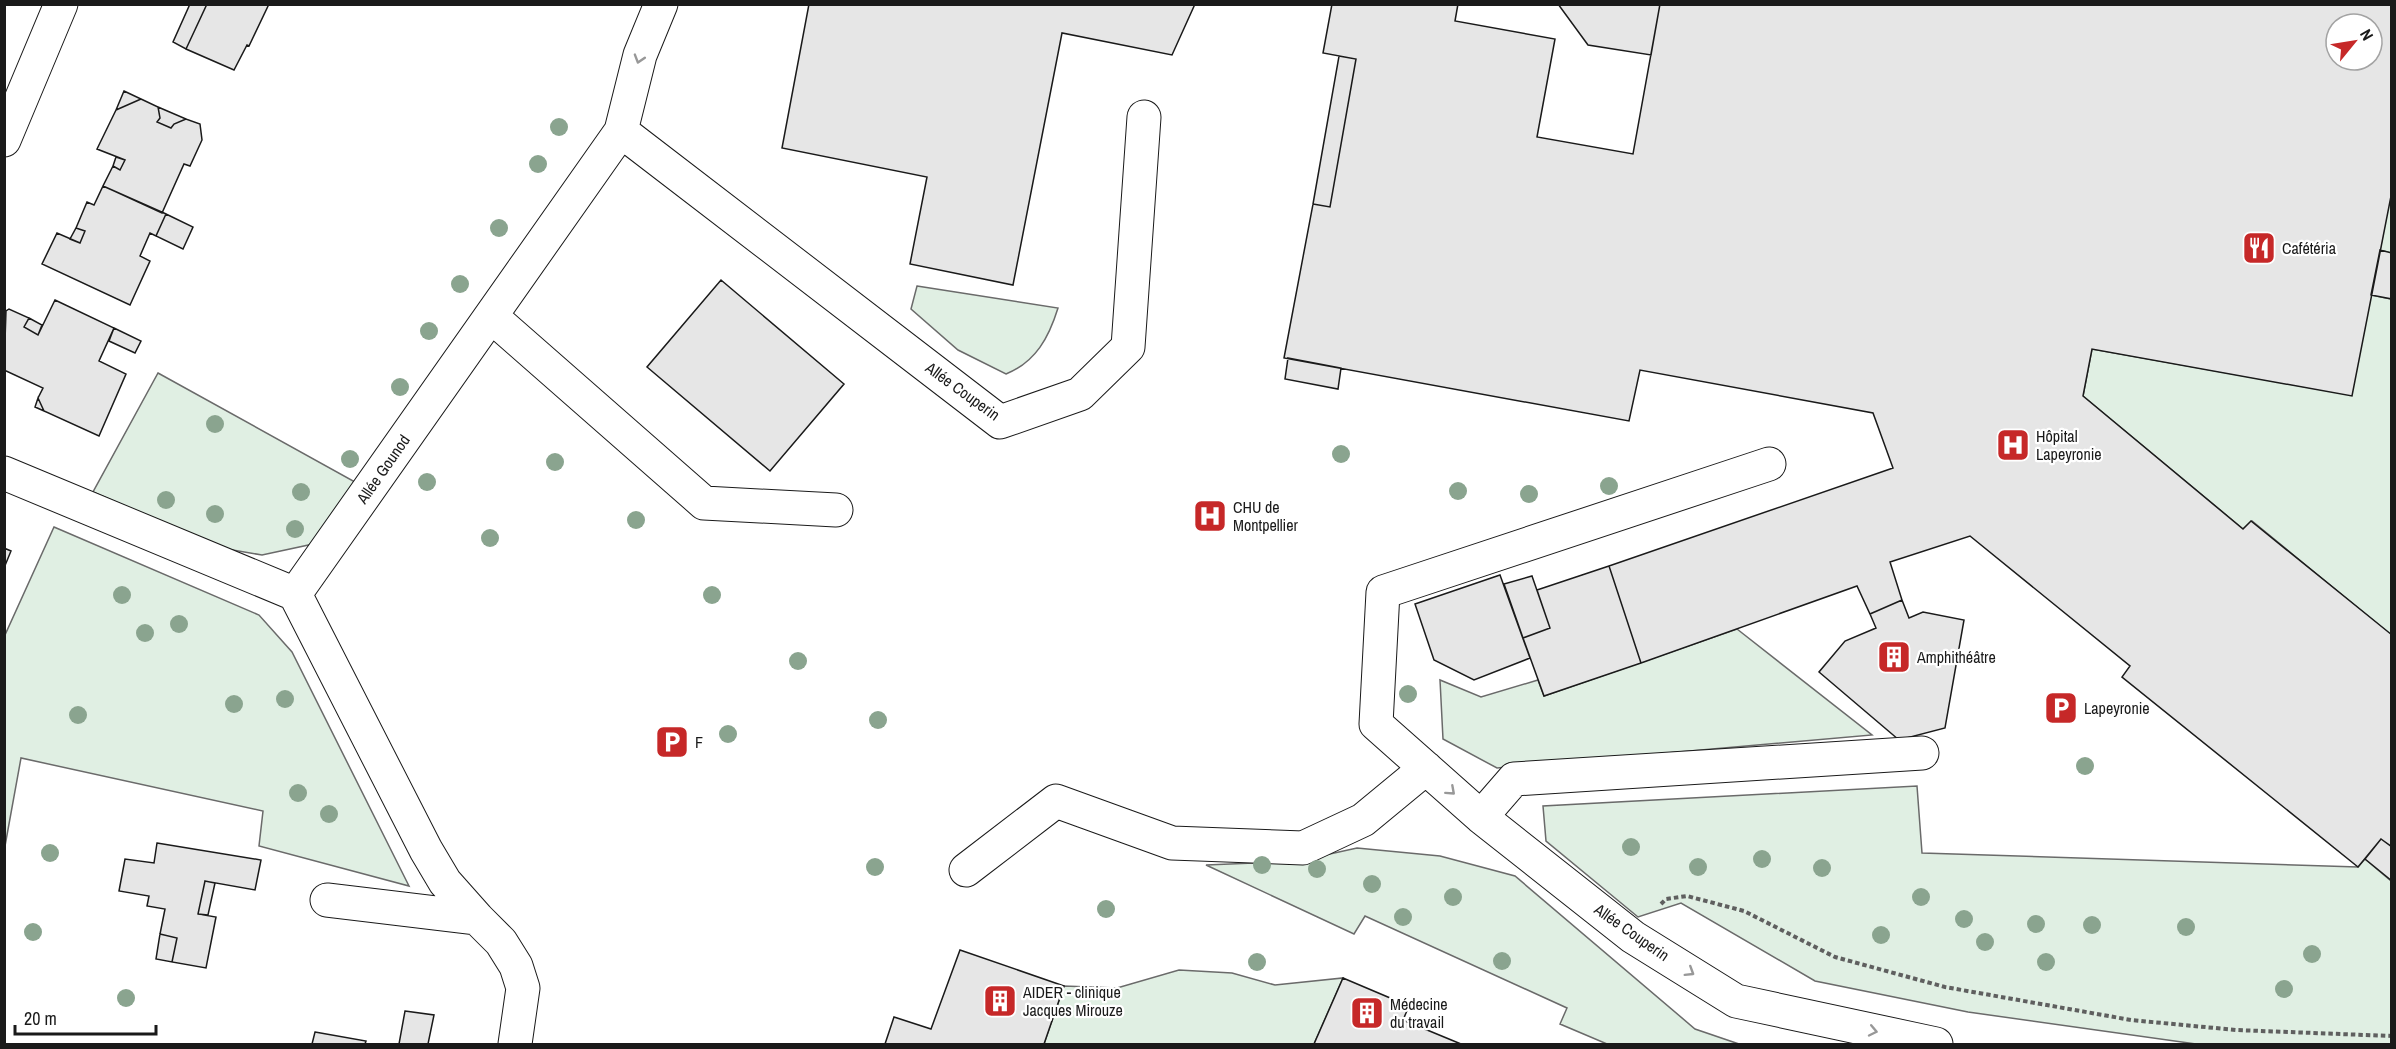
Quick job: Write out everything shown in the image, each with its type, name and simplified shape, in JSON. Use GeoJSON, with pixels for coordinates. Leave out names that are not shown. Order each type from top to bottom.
{"type":"FeatureCollection","features":[{"type":"Feature","properties":{"kind":"street"},"geometry":{"type":"LineString","coordinates":[[4,140],[61,4]]}},
{"type":"Feature","properties":{"kind":"street"},"geometry":{"type":"LineString","coordinates":[[621,131],[640,55],[661,4]]}},
{"type":"Feature","properties":{"kind":"street","name":"Allée Couperin"},"geometry":{"type":"LineString","coordinates":[[621,131],[1000,422],[1080,394],[1128,346],[1144,117]]}},
{"type":"Feature","properties":{"kind":"street","name":"Allée Gounod"},"geometry":{"type":"LineString","coordinates":[[295,594],[621,131]]}},
{"type":"Feature","properties":{"kind":"street"},"geometry":{"type":"LineString","coordinates":[[491,316],[704,503],[836,510]]}},
{"type":"Feature","properties":{"kind":"street","name":"Allée Couperin"},"geometry":{"type":"LineString","coordinates":[[1769,464],[1383,592],[1376,724],[1480,817],[1633,937],[1736,1001],[1936,1044]]}},
{"type":"Feature","properties":{"kind":"street"},"geometry":{"type":"LineString","coordinates":[[4,473],[295,594],[426,850],[445,882],[501,942],[516,966],[523,988],[515,1044]]}},
{"type":"Feature","properties":{"kind":"street"},"geometry":{"type":"LineString","coordinates":[[1480,817],[1514,779],[1922,753]]}},
{"type":"Feature","properties":{"kind":"street"},"geometry":{"type":"LineString","coordinates":[[966,870],[1056,801],[1172,843],[1303,848],[1363,820],[1426,768]]}},
{"type":"Feature","properties":{"kind":"street"},"geometry":{"type":"LineString","coordinates":[[327,900],[477,918]]}},
{"type":"Feature","properties":{"kind":"path"},"geometry":{"type":"LineString","coordinates":[[1633,937],[1666,899],[1687,896],[1744,911],[1835,957],[1945,987],[2131,1020],[2268,1032],[2391,1036]]}},
{"type":"Feature","properties":{"kind":"green space"},"geometry":{"type":"Polygon","coordinates":[[[2391,191],[2391,253],[2380,250],[2391,191]]]}},
{"type":"Feature","properties":{"kind":"green space"},"geometry":{"type":"Polygon","coordinates":[[[917,286],[1058,308],[1040,347],[1026,363],[1006,374],[958,350],[911,309],[917,286]]]}},
{"type":"Feature","properties":{"kind":"green space"},"geometry":{"type":"Polygon","coordinates":[[[2371,295],[2391,299],[2391,635],[2252,521],[2243,529],[2083,396],[2092,349],[2351,395],[2371,295]]]}},
{"type":"Feature","properties":{"kind":"green space"},"geometry":{"type":"Polygon","coordinates":[[[158,373],[355,482],[313,544],[262,555],[221,548],[93,492],[158,373]]]}},
{"type":"Feature","properties":{"kind":"green space"},"geometry":{"type":"Polygon","coordinates":[[[54,527],[259,615],[292,652],[409,886],[259,846],[263,811],[21,758],[5,846],[5,635],[54,527]]]}},
{"type":"Feature","properties":{"kind":"green space"},"geometry":{"type":"Polygon","coordinates":[[[1737,629],[1872,735],[1497,768],[1443,739],[1440,680],[1481,697],[1538,680],[1544,696],[1737,629]]]}},
{"type":"Feature","properties":{"kind":"green space"},"geometry":{"type":"Polygon","coordinates":[[[1917,786],[1922,853],[2358,867],[2365,859],[2391,881],[2391,1044],[2196,1044],[1968,1012],[1815,981],[1681,903],[1638,917],[1546,841],[1543,806],[1917,786]]]}},
{"type":"Feature","properties":{"kind":"green space"},"geometry":{"type":"Polygon","coordinates":[[[1357,848],[1440,856],[1515,876],[1695,1029],[1739,1044],[1607,1044],[1560,1024],[1567,1008],[1365,916],[1354,934],[1206,865],[1298,861],[1357,848]]]}},
{"type":"Feature","properties":{"kind":"green space"},"geometry":{"type":"Polygon","coordinates":[[[1179,970],[1232,973],[1275,985],[1343,978],[1314,1044],[1044,1044],[1064,986],[1117,988],[1179,970]]]}},
{"type":"Feature","properties":{"kind":"building"},"geometry":{"type":"Polygon","coordinates":[[[190,4],[207,4],[186,49],[173,42],[190,4]]]}},
{"type":"Feature","properties":{"kind":"building"},"geometry":{"type":"Polygon","coordinates":[[[207,4],[269,4],[249,46],[247,45],[234,70],[186,49],[207,4]]]}},
{"type":"Feature","properties":{"kind":"building"},"geometry":{"type":"Polygon","coordinates":[[[809,4],[1195,4],[1172,55],[1062,33],[1013,285],[910,264],[927,177],[782,148],[809,4]]]}},
{"type":"Feature","properties":{"kind":"building","name":"Hôpital Lapeyronie"},"geometry":{"type":"Polygon","coordinates":[[[1332,4],[1458,4],[1455,21],[1555,39],[1537,137],[1633,154],[1660,4],[2392,4],[2392,191],[2352,396],[2092,349],[2083,396],[2243,529],[2251,521],[2392,635],[2392,847],[2381,839],[2358,867],[2122,677],[2130,666],[1970,536],[1890,562],[1902,600],[1870,614],[1857,586],[1641,663],[1609,566],[1893,468],[1873,413],[1640,370],[1629,421],[1284,358],[1313,204],[1330,207],[1356,59],[1323,53],[1332,4]]]}},
{"type":"Feature","properties":{"kind":"building"},"geometry":{"type":"Polygon","coordinates":[[[1558,4],[1660,4],[1651,55],[1588,45],[1558,4]]]}},
{"type":"Feature","properties":{"kind":"building"},"geometry":{"type":"Polygon","coordinates":[[[1339,56],[1356,59],[1330,207],[1313,204],[1339,56]]]}},
{"type":"Feature","properties":{"kind":"building"},"geometry":{"type":"Polygon","coordinates":[[[124,91],[141,99],[116,110],[124,91]]]}},
{"type":"Feature","properties":{"kind":"building"},"geometry":{"type":"Polygon","coordinates":[[[141,99],[158,107],[160,118],[157,122],[171,128],[174,124],[186,119],[200,124],[202,140],[190,166],[184,164],[162,213],[103,186],[113,166],[120,170],[125,160],[97,149],[116,110],[141,99]]]}},
{"type":"Feature","properties":{"kind":"building"},"geometry":{"type":"Polygon","coordinates":[[[158,107],[186,119],[174,124],[171,128],[157,122],[160,118],[158,107]]]}},
{"type":"Feature","properties":{"kind":"building"},"geometry":{"type":"Polygon","coordinates":[[[116,157],[125,160],[120,170],[113,166],[116,157]]]}},
{"type":"Feature","properties":{"kind":"building"},"geometry":{"type":"Polygon","coordinates":[[[103,186],[166,214],[156,236],[150,233],[140,256],[150,261],[130,305],[42,264],[57,233],[80,243],[85,231],[76,228],[87,202],[94,205],[103,186]]]}},
{"type":"Feature","properties":{"kind":"building"},"geometry":{"type":"Polygon","coordinates":[[[166,214],[193,227],[183,249],[156,236],[166,214]]]}},
{"type":"Feature","properties":{"kind":"building"},"geometry":{"type":"Polygon","coordinates":[[[76,228],[85,231],[80,243],[70,239],[76,228]]]}},
{"type":"Feature","properties":{"kind":"building"},"geometry":{"type":"Polygon","coordinates":[[[2380,250],[2392,253],[2392,299],[2371,295],[2380,250]]]}},
{"type":"Feature","properties":{"kind":"building"},"geometry":{"type":"Polygon","coordinates":[[[721,280],[844,384],[770,471],[647,367],[721,280]]]}},
{"type":"Feature","properties":{"kind":"building"},"geometry":{"type":"Polygon","coordinates":[[[55,300],[114,328],[99,361],[126,374],[99,436],[44,411],[38,398],[43,388],[4,370],[6,311],[9,309],[29,318],[24,327],[38,335],[55,300]]]}},
{"type":"Feature","properties":{"kind":"building"},"geometry":{"type":"Polygon","coordinates":[[[29,318],[42,325],[38,335],[24,327],[29,318]]]}},
{"type":"Feature","properties":{"kind":"building"},"geometry":{"type":"Polygon","coordinates":[[[114,328],[141,341],[135,353],[109,341],[114,328]]]}},
{"type":"Feature","properties":{"kind":"building"},"geometry":{"type":"Polygon","coordinates":[[[1288,358],[1341,368],[1338,389],[1285,379],[1288,358]]]}},
{"type":"Feature","properties":{"kind":"building"},"geometry":{"type":"Polygon","coordinates":[[[38,398],[44,411],[35,407],[38,398]]]}},
{"type":"Feature","properties":{"kind":"building"},"geometry":{"type":"Polygon","coordinates":[[[4,548],[11,551],[4,568],[4,548]]]}},
{"type":"Feature","properties":{"kind":"building"},"geometry":{"type":"Polygon","coordinates":[[[1609,566],[1641,663],[1544,696],[1523,638],[1550,628],[1537,590],[1609,566]]]}},
{"type":"Feature","properties":{"kind":"building"},"geometry":{"type":"Polygon","coordinates":[[[1500,575],[1530,658],[1474,680],[1434,660],[1415,604],[1500,575]]]}},
{"type":"Feature","properties":{"kind":"building"},"geometry":{"type":"Polygon","coordinates":[[[1532,576],[1550,628],[1523,638],[1504,584],[1532,576]]]}},
{"type":"Feature","properties":{"kind":"building","name":"Amphithéâtre"},"geometry":{"type":"Polygon","coordinates":[[[1902,600],[1909,618],[1923,612],[1964,620],[1945,728],[1899,740],[1819,672],[1845,641],[1876,628],[1870,614],[1902,600]]]}},
{"type":"Feature","properties":{"kind":"building"},"geometry":{"type":"Polygon","coordinates":[[[2381,839],[2392,847],[2392,881],[2365,859],[2381,839]]]}},
{"type":"Feature","properties":{"kind":"building"},"geometry":{"type":"Polygon","coordinates":[[[157,843],[261,860],[255,890],[205,881],[198,914],[216,917],[206,968],[172,962],[177,938],[160,934],[165,909],[147,906],[149,896],[119,891],[125,859],[154,863],[157,843]]]}},
{"type":"Feature","properties":{"kind":"building"},"geometry":{"type":"Polygon","coordinates":[[[205,881],[215,883],[208,915],[198,914],[205,881]]]}},
{"type":"Feature","properties":{"kind":"building"},"geometry":{"type":"Polygon","coordinates":[[[160,934],[177,938],[172,962],[156,959],[160,934]]]}},
{"type":"Feature","properties":{"kind":"building","name":"AIDER - clinique Jacques Mirouze"},"geometry":{"type":"Polygon","coordinates":[[[960,950],[1064,986],[1044,1044],[885,1044],[894,1017],[931,1029],[960,950]]]}},
{"type":"Feature","properties":{"kind":"building","name":"Médecine du travail"},"geometry":{"type":"Polygon","coordinates":[[[1343,978],[1409,1006],[1403,1020],[1461,1044],[1314,1044],[1343,978]]]}},
{"type":"Feature","properties":{"kind":"building"},"geometry":{"type":"Polygon","coordinates":[[[405,1011],[434,1015],[428,1044],[399,1044],[405,1011]]]}},
{"type":"Feature","properties":{"kind":"building"},"geometry":{"type":"Polygon","coordinates":[[[315,1032],[366,1041],[365,1044],[312,1044],[315,1032]]]}},
{"type":"Feature","properties":{"kind":"place","name":"Cafétéria"},"geometry":{"type":"Point","coordinates":[2259,248]}},
{"type":"Feature","properties":{"kind":"place","name":"Hôpital Lapeyronie"},"geometry":{"type":"Point","coordinates":[2013,445]}},
{"type":"Feature","properties":{"kind":"place","name":"CHU de Montpellier"},"geometry":{"type":"Point","coordinates":[1210,516]}},
{"type":"Feature","properties":{"kind":"place","name":"Amphithéâtre"},"geometry":{"type":"Point","coordinates":[1894,657]}},
{"type":"Feature","properties":{"kind":"place","name":"Lapeyronie"},"geometry":{"type":"Point","coordinates":[2061,708]}},
{"type":"Feature","properties":{"kind":"place","name":"F"},"geometry":{"type":"Point","coordinates":[672,742]}},
{"type":"Feature","properties":{"kind":"place","name":"AIDER - clinique Jacques Mirouze"},"geometry":{"type":"Point","coordinates":[1000,1001]}},
{"type":"Feature","properties":{"kind":"place","name":"Médecine du travail"},"geometry":{"type":"Point","coordinates":[1367,1013]}}]}
